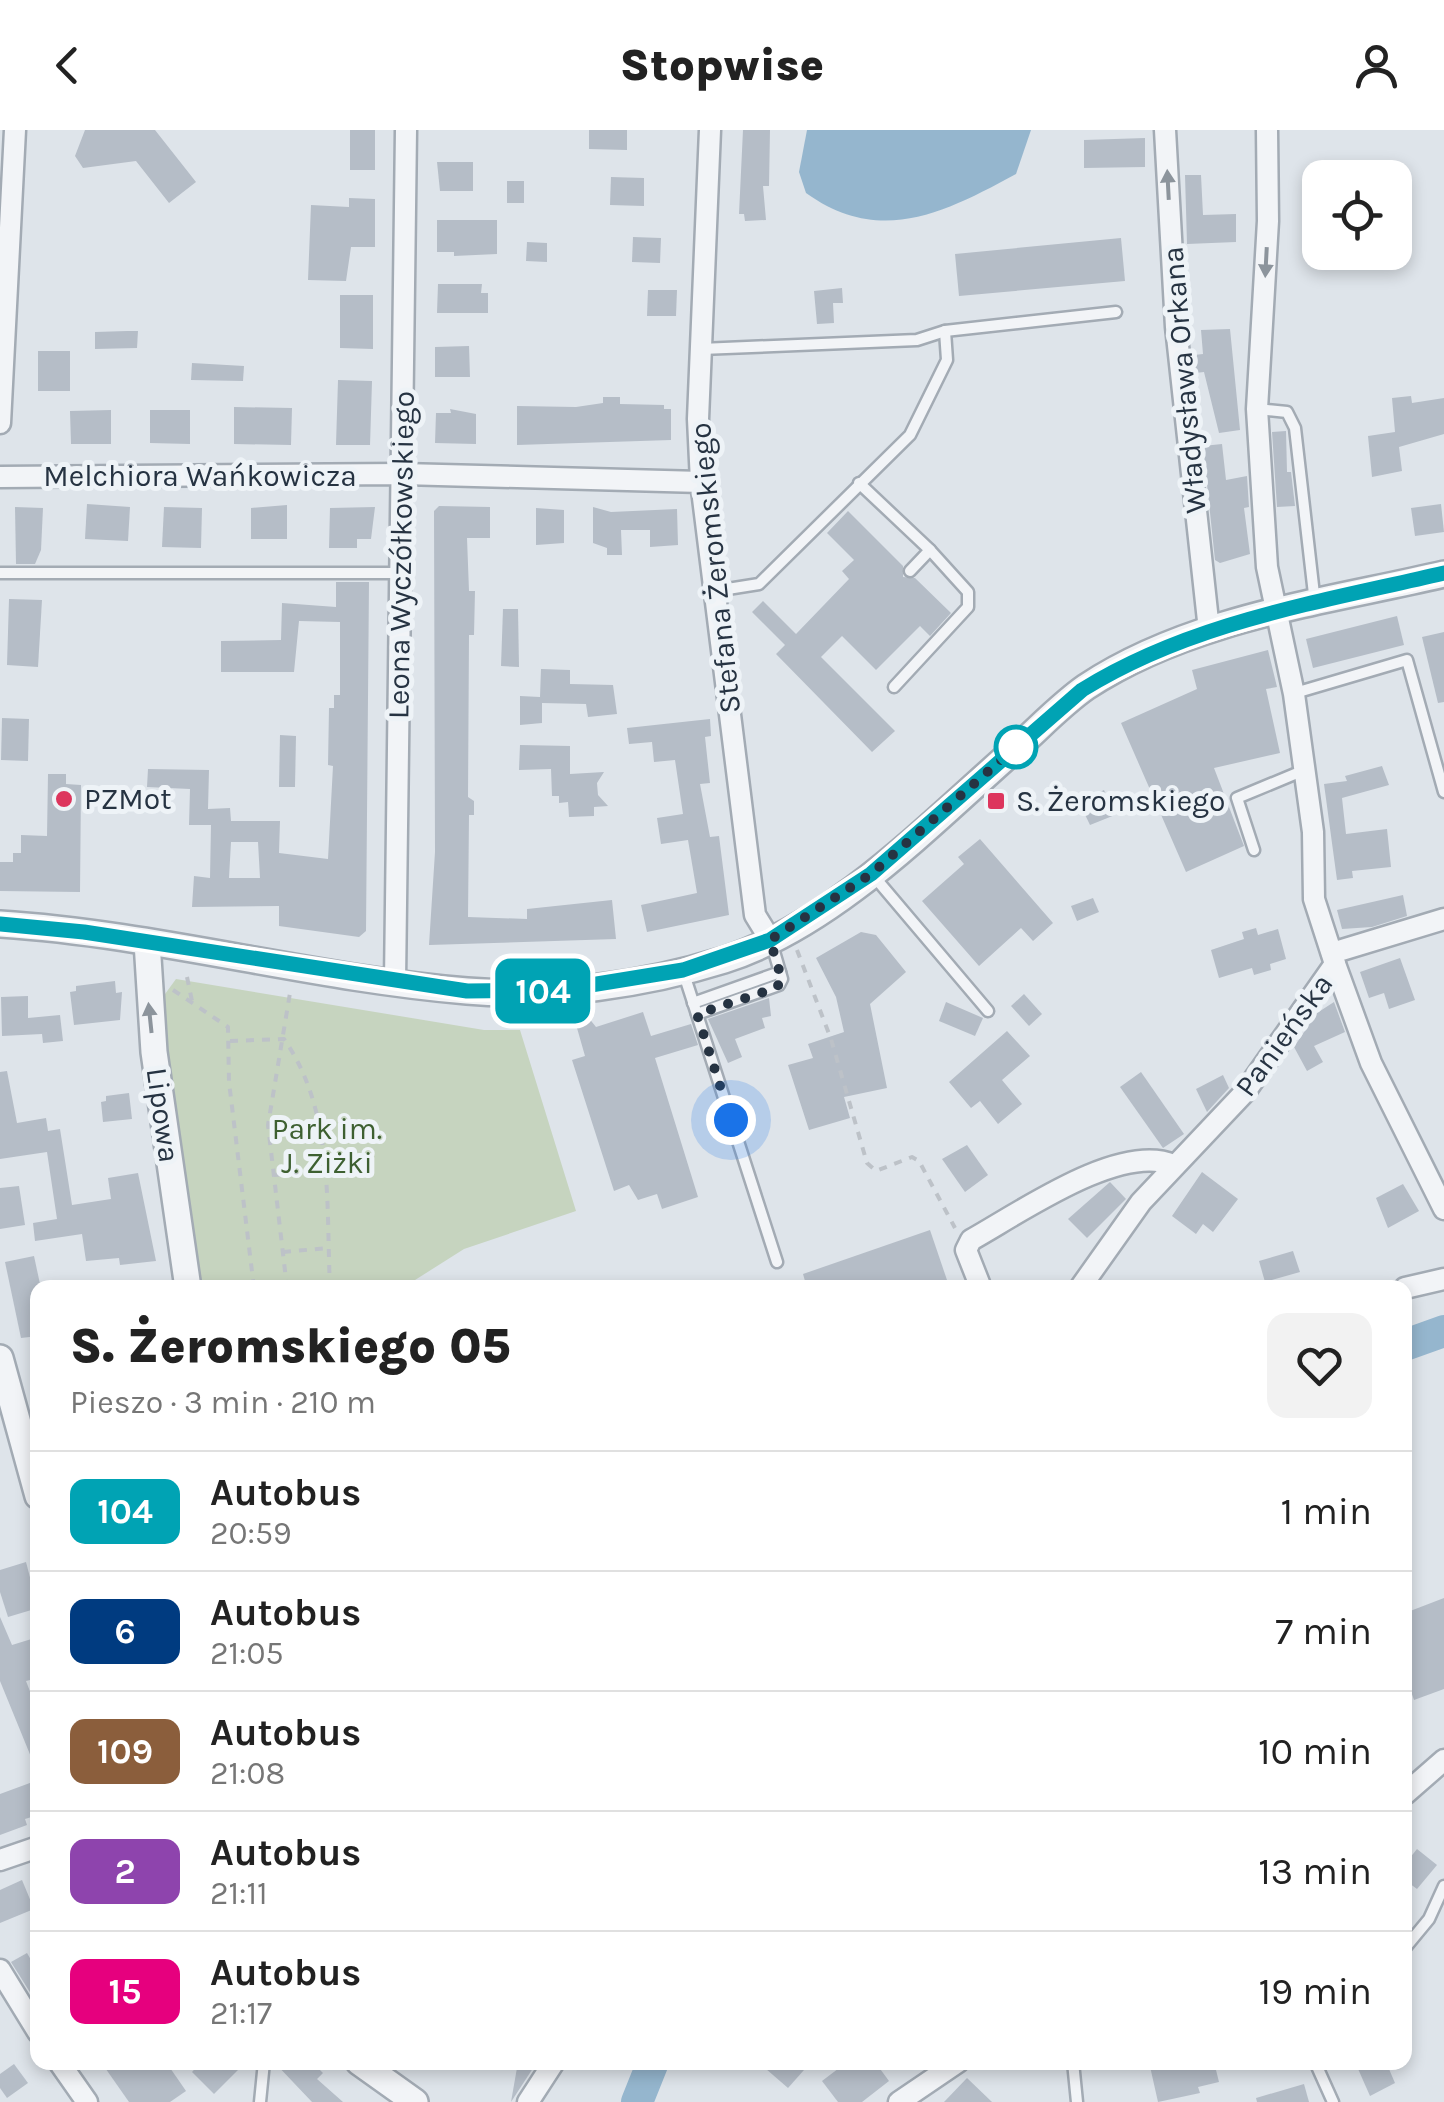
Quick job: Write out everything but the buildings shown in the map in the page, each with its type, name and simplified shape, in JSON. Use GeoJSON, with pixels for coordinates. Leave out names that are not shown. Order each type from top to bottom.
{"type":"FeatureCollection","features":[{"type":"Feature","properties":{"kind":"street"},"geometry":{"type":"LineString","coordinates":[[0,424],[15,130]]}},
{"type":"Feature","properties":{"kind":"street","name":"Leona Wyczółkowskiego"},"geometry":{"type":"LineString","coordinates":[[395,981],[406,130]]}},
{"type":"Feature","properties":{"kind":"street","name":"Stefana Żeromskiego"},"geometry":{"type":"LineString","coordinates":[[710,130],[701,349],[701,482],[755,916],[770,940]]}},
{"type":"Feature","properties":{"kind":"street","name":"Władysława Orkana"},"geometry":{"type":"LineString","coordinates":[[1165,130],[1176,327],[1208,630]]}},
{"type":"Feature","properties":{"kind":"street"},"geometry":{"type":"LineString","coordinates":[[1267,130],[1268,221],[1258,409],[1267,567],[1274,613]]}},
{"type":"Feature","properties":{"kind":"street","name":"Melchiora Wańkowicza"},"geometry":{"type":"LineString","coordinates":[[0,477],[403,474],[701,482]]}},
{"type":"Feature","properties":{"kind":"street"},"geometry":{"type":"LineString","coordinates":[[0,924],[147,942],[395,981],[512,992],[630,981],[683,970],[770,940],[871,874],[1082,690],[1156,650],[1208,630],[1444,574]]}},
{"type":"Feature","properties":{"kind":"street","name":"Panieńska"},"geometry":{"type":"LineString","coordinates":[[1086,1280],[1173,1165],[1245,1092],[1333,958],[1314,899],[1312,832],[1294,694],[1274,613]]}},
{"type":"Feature","properties":{"kind":"street"},"geometry":{"type":"LineString","coordinates":[[1444,919],[1333,958],[1371,1063],[1444,1209]]}},
{"type":"Feature","properties":{"kind":"street","name":"Lipowa"},"geometry":{"type":"LineString","coordinates":[[147,942],[154,1052],[187,1280]]}},
{"type":"Feature","properties":{"kind":"street"},"geometry":{"type":"LineString","coordinates":[[978,1280],[966,1250],[971,1240],[1096,1172],[1143,1160],[1173,1165]]}},
{"type":"Feature","properties":{"kind":"street"},"geometry":{"type":"LineString","coordinates":[[1412,1286],[1444,1278]]}},
{"type":"Feature","properties":{"kind":"street"},"geometry":{"type":"LineString","coordinates":[[0,1358],[30,1467]]}},
{"type":"Feature","properties":{"kind":"street"},"geometry":{"type":"LineString","coordinates":[[1412,1788],[1444,1760]]}},
{"type":"Feature","properties":{"kind":"street"},"geometry":{"type":"LineString","coordinates":[[0,1860],[30,1850]]}},
{"type":"Feature","properties":{"kind":"street"},"geometry":{"type":"LineString","coordinates":[[0,1970],[30,2019]]}},
{"type":"Feature","properties":{"kind":"street"},"geometry":{"type":"LineString","coordinates":[[65,2070],[87,2102]]}},
{"type":"Feature","properties":{"kind":"street"},"geometry":{"type":"LineString","coordinates":[[370,2070],[415,2102]]}},
{"type":"Feature","properties":{"kind":"street"},"geometry":{"type":"LineString","coordinates":[[528,2102],[549,2070]]}},
{"type":"Feature","properties":{"kind":"street"},"geometry":{"type":"LineString","coordinates":[[899,2102],[946,2070]]}},
{"type":"Feature","properties":{"kind":"lane"},"geometry":{"type":"LineString","coordinates":[[701,349],[916,340],[944,331],[1116,312]]}},
{"type":"Feature","properties":{"kind":"lane"},"geometry":{"type":"LineString","coordinates":[[714,591],[759,584],[910,435],[947,360],[944,331]]}},
{"type":"Feature","properties":{"kind":"lane"},"geometry":{"type":"LineString","coordinates":[[1258,409],[1286,412],[1295,428],[1316,603]]}},
{"type":"Feature","properties":{"kind":"lane"},"geometry":{"type":"LineString","coordinates":[[860,483],[968,592],[968,607],[894,686]]}},
{"type":"Feature","properties":{"kind":"lane"},"geometry":{"type":"LineString","coordinates":[[910,570],[930,550]]}},
{"type":"Feature","properties":{"kind":"lane"},"geometry":{"type":"LineString","coordinates":[[0,572],[398,574]]}},
{"type":"Feature","properties":{"kind":"lane"},"geometry":{"type":"LineString","coordinates":[[1294,694],[1408,660],[1444,792]]}},
{"type":"Feature","properties":{"kind":"lane"},"geometry":{"type":"LineString","coordinates":[[1254,850],[1237,798],[1302,771]]}},
{"type":"Feature","properties":{"kind":"lane"},"geometry":{"type":"LineString","coordinates":[[871,874],[988,1012]]}},
{"type":"Feature","properties":{"kind":"lane"},"geometry":{"type":"LineString","coordinates":[[695,1008],[780,972],[770,940]]}},
{"type":"Feature","properties":{"kind":"lane"},"geometry":{"type":"LineString","coordinates":[[683,970],[778,1262]]}},
{"type":"Feature","properties":{"kind":"lane"},"geometry":{"type":"LineString","coordinates":[[1412,1939],[1428,1919],[1444,1886]]}},
{"type":"Feature","properties":{"kind":"lane"},"geometry":{"type":"LineString","coordinates":[[260,2102],[263,2070]]}},
{"type":"Feature","properties":{"kind":"lane"},"geometry":{"type":"LineString","coordinates":[[1074,2070],[1077,2102]]}},
{"type":"Feature","properties":{"kind":"lane"},"geometry":{"type":"LineString","coordinates":[[1319,2070],[1333,2102]]}},
{"type":"Feature","properties":{"kind":"path"},"geometry":{"type":"LineString","coordinates":[[797,949],[831,1039],[867,1163],[876,1171],[912,1157],[919,1161],[966,1250]]}},
{"type":"Feature","properties":{"kind":"path"},"geometry":{"type":"LineString","coordinates":[[187,978],[192,1001]]}},
{"type":"Feature","properties":{"kind":"path"},"geometry":{"type":"LineString","coordinates":[[165,985],[228,1027],[229,1082],[253,1280]]}},
{"type":"Feature","properties":{"kind":"path"},"geometry":{"type":"LineString","coordinates":[[286,1280],[268,1125],[290,993]]}},
{"type":"Feature","properties":{"kind":"path"},"geometry":{"type":"LineString","coordinates":[[230,1042],[284,1039]]}},
{"type":"Feature","properties":{"kind":"path"},"geometry":{"type":"LineString","coordinates":[[284,1039],[303,1066],[320,1111],[330,1280]]}},
{"type":"Feature","properties":{"kind":"path"},"geometry":{"type":"LineString","coordinates":[[274,1175],[324,1172]]}},
{"type":"Feature","properties":{"kind":"path"},"geometry":{"type":"LineString","coordinates":[[283,1252],[328,1248]]}},
{"type":"Feature","properties":{"kind":"green space","name":"Park im. J. Ziżki"},"geometry":{"type":"Polygon","coordinates":[[[176,979],[484,1030],[520,1030],[576,1211],[464,1249],[415,1280],[196,1280],[157,1005],[176,979]]]}},
{"type":"Feature","properties":{"kind":"water"},"geometry":{"type":"Polygon","coordinates":[[[807,130],[1031,130],[1016,174],[937,211],[886,221],[833,209],[806,193],[799,172],[807,130]]]}},
{"type":"Feature","properties":{"kind":"waterway"},"geometry":{"type":"LineString","coordinates":[[1412,1342],[1444,1331]]}},
{"type":"Feature","properties":{"kind":"waterway"},"geometry":{"type":"LineString","coordinates":[[637,2102],[650,2070]]}},
{"type":"Feature","properties":{"kind":"bus line","name":"104"},"geometry":{"type":"LineString","coordinates":[[0,924],[84,932],[467,991],[560,990],[683,970],[723,960],[770,940],[850,889],[1082,690],[1118,667],[1208,630],[1444,573]]}},
{"type":"Feature","properties":{"kind":"place","name":"PZMot"},"geometry":{"type":"Point","coordinates":[64,799]}},
{"type":"Feature","properties":{"kind":"place","name":"S. Żeromskiego"},"geometry":{"type":"Point","coordinates":[996,801]}},
{"type":"Feature","properties":{"kind":"route"},"geometry":{"type":"LineString","coordinates":[[731,1120],[697,1014],[776,988],[782,980],[770,940],[871,874],[1024,740],[1016,747]]}}]}
